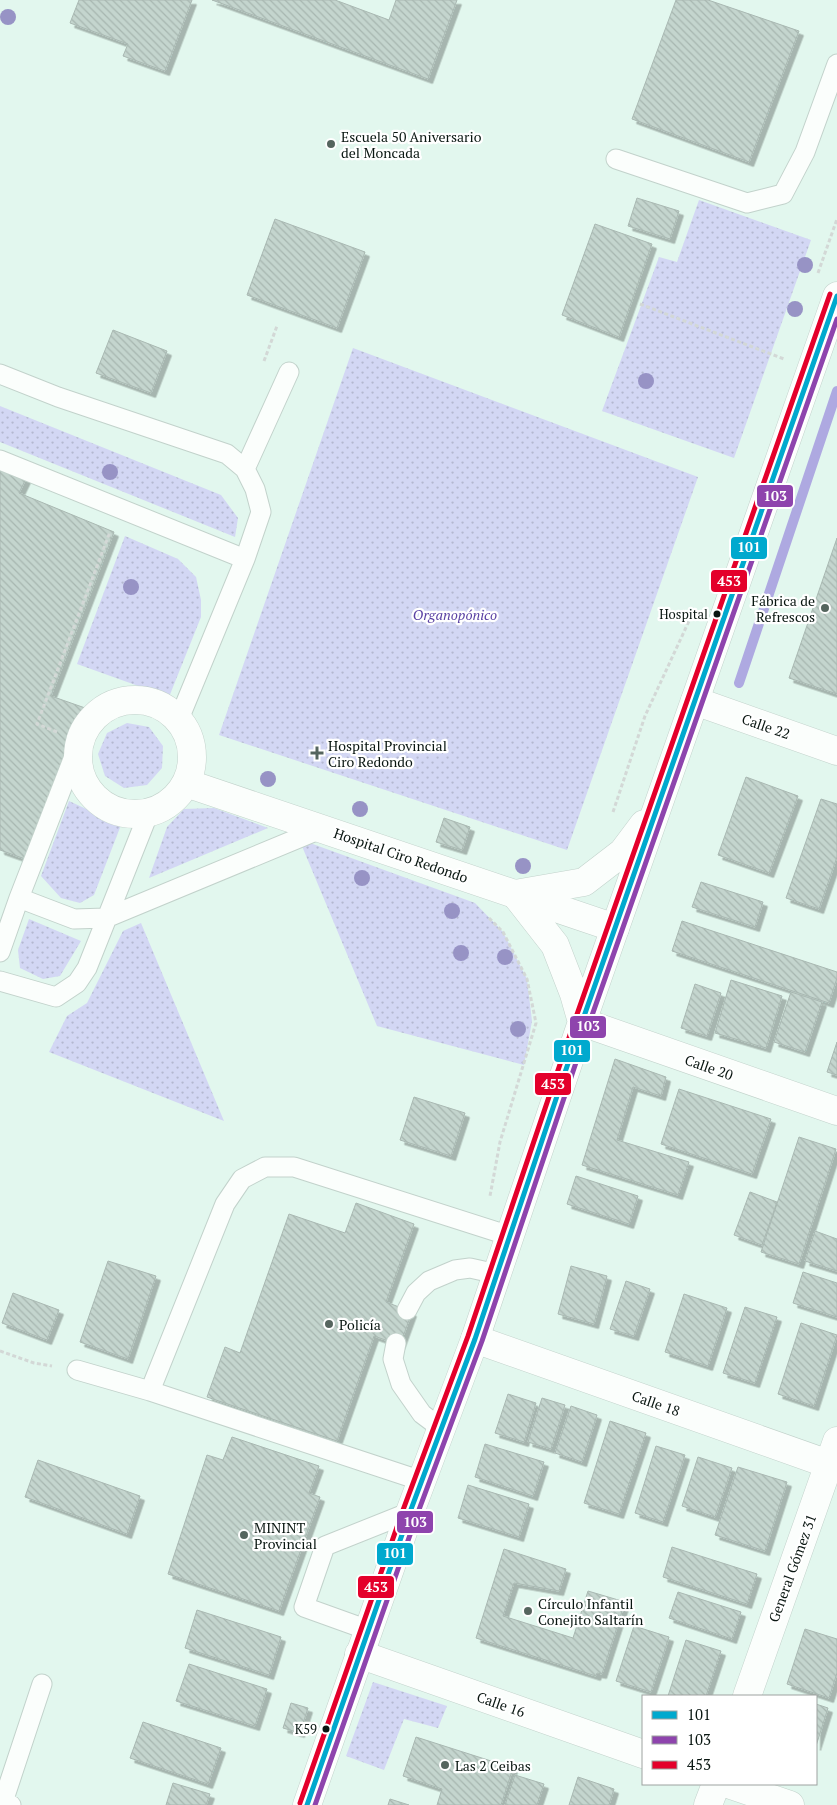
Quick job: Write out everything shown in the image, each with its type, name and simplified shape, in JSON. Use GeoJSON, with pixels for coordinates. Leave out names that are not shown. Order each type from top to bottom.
{"type":"FeatureCollection","features":[{"type":"Feature","properties":{"kind":"street"},"geometry":{"type":"LineString","coordinates":[[307,1805],[410,1512],[475,1339],[582,1022],[837,296]]}},
{"type":"Feature","properties":{"kind":"street"},"geometry":{"type":"LineString","coordinates":[[135,700],[153,702],[170,711],[179,719],[189,738],[192,753],[191,768],[186,783],[176,796],[164,806],[149,812],[132,813],[115,810],[100,802],[88,790],[81,774],[78,758],[80,741],[88,725],[100,711],[117,703],[135,700]]}},
{"type":"Feature","properties":{"kind":"street","name":"Calle 22"},"geometry":{"type":"LineString","coordinates":[[695,701],[837,751]]}},
{"type":"Feature","properties":{"kind":"street","name":"Hospital Ciro Redondo"},"geometry":{"type":"LineString","coordinates":[[186,783],[615,928]]}},
{"type":"Feature","properties":{"kind":"street"},"geometry":{"type":"LineString","coordinates":[[582,1022],[574,994],[555,945],[515,894],[584,882],[623,852],[660,803]]}},
{"type":"Feature","properties":{"kind":"street","name":"Calle 20"},"geometry":{"type":"LineString","coordinates":[[582,1022],[837,1111]]}},
{"type":"Feature","properties":{"kind":"street","name":"Calle 18"},"geometry":{"type":"LineString","coordinates":[[475,1339],[834,1457]]}},
{"type":"Feature","properties":{"kind":"street","name":"General Gómez 31"},"geometry":{"type":"LineString","coordinates":[[746,1695],[834,1457]]}},
{"type":"Feature","properties":{"kind":"street","name":"Calle 16"},"geometry":{"type":"LineString","coordinates":[[364,1642],[642,1754]]}},
{"type":"Feature","properties":{"kind":"street"},"geometry":{"type":"LineString","coordinates":[[708,1805],[716,1785]]}},
{"type":"Feature","properties":{"kind":"street"},"geometry":{"type":"LineString","coordinates":[[731,1785],[790,1805]]}},
{"type":"Feature","properties":{"kind":"lane"},"geometry":{"type":"LineString","coordinates":[[616,159],[747,203],[783,194],[805,152],[837,64]]}},
{"type":"Feature","properties":{"kind":"lane"},"geometry":{"type":"LineString","coordinates":[[245,468],[290,372]]}},
{"type":"Feature","properties":{"kind":"lane"},"geometry":{"type":"LineString","coordinates":[[0,374],[58,397],[226,454],[245,468],[255,489],[261,512],[245,559],[179,719]]}},
{"type":"Feature","properties":{"kind":"lane"},"geometry":{"type":"LineString","coordinates":[[0,460],[245,559]]}},
{"type":"Feature","properties":{"kind":"lane"},"geometry":{"type":"LineString","coordinates":[[0,952],[80,741]]}},
{"type":"Feature","properties":{"kind":"lane"},"geometry":{"type":"LineString","coordinates":[[0,981],[56,997],[77,983],[87,968],[149,812]]}},
{"type":"Feature","properties":{"kind":"lane"},"geometry":{"type":"LineString","coordinates":[[19,898],[74,919],[106,918],[323,828]]}},
{"type":"Feature","properties":{"kind":"lane"},"geometry":{"type":"LineString","coordinates":[[150,1391],[225,1204],[242,1179],[265,1167],[294,1167],[510,1236]]}},
{"type":"Feature","properties":{"kind":"lane"},"geometry":{"type":"LineString","coordinates":[[407,1310],[416,1293],[429,1281],[455,1270],[470,1268],[497,1274]]}},
{"type":"Feature","properties":{"kind":"lane"},"geometry":{"type":"LineString","coordinates":[[396,1343],[393,1359],[401,1384],[422,1414],[442,1429]]}},
{"type":"Feature","properties":{"kind":"lane"},"geometry":{"type":"LineString","coordinates":[[77,1370],[150,1391],[422,1481]]}},
{"type":"Feature","properties":{"kind":"lane"},"geometry":{"type":"LineString","coordinates":[[364,1642],[304,1607],[325,1546],[410,1512]]}},
{"type":"Feature","properties":{"kind":"lane"},"geometry":{"type":"LineString","coordinates":[[5,1802],[42,1684]]}},
{"type":"Feature","properties":{"kind":"path"},"geometry":{"type":"LineString","coordinates":[[817,276],[837,219]]}},
{"type":"Feature","properties":{"kind":"path"},"geometry":{"type":"LineString","coordinates":[[640,304],[786,360]]}},
{"type":"Feature","properties":{"kind":"path"},"geometry":{"type":"LineString","coordinates":[[80,741],[38,724],[119,508]]}},
{"type":"Feature","properties":{"kind":"path"},"geometry":{"type":"LineString","coordinates":[[608,820],[613,812],[645,716],[689,619]]}},
{"type":"Feature","properties":{"kind":"path"},"geometry":{"type":"LineString","coordinates":[[0,1351],[34,1363],[77,1370]]}},
{"type":"Feature","properties":{"kind":"green space"},"geometry":{"type":"Polygon","coordinates":[[[699,200],[811,240],[734,458],[602,411],[659,257],[677,262],[699,200]]]}},
{"type":"Feature","properties":{"kind":"green space","name":"Organopónico"},"geometry":{"type":"Polygon","coordinates":[[[353,348],[698,477],[567,850],[219,735],[353,348]]]}},
{"type":"Feature","properties":{"kind":"green space"},"geometry":{"type":"Polygon","coordinates":[[[0,406],[221,495],[238,518],[235,537],[0,442],[0,406]]]}},
{"type":"Feature","properties":{"kind":"green space"},"geometry":{"type":"Polygon","coordinates":[[[125,536],[178,559],[196,577],[201,600],[201,617],[169,697],[77,664],[125,536]]]}},
{"type":"Feature","properties":{"kind":"green space"},"geometry":{"type":"Polygon","coordinates":[[[127,723],[149,727],[163,746],[162,768],[147,785],[124,788],[105,776],[98,754],[107,733],[127,723]]]}},
{"type":"Feature","properties":{"kind":"green space"},"geometry":{"type":"Polygon","coordinates":[[[69,801],[121,825],[94,895],[80,903],[61,898],[41,876],[69,801]]]}},
{"type":"Feature","properties":{"kind":"green space"},"geometry":{"type":"Polygon","coordinates":[[[214,808],[268,828],[149,878],[167,827],[184,809],[214,808]]]}},
{"type":"Feature","properties":{"kind":"green space"},"geometry":{"type":"Polygon","coordinates":[[[299,839],[475,903],[503,932],[527,979],[532,1021],[524,1065],[377,1026],[299,839]]]}},
{"type":"Feature","properties":{"kind":"green space"},"geometry":{"type":"Polygon","coordinates":[[[29,919],[81,941],[60,976],[43,979],[20,968],[18,950],[29,919]]]}},
{"type":"Feature","properties":{"kind":"green space"},"geometry":{"type":"Polygon","coordinates":[[[141,923],[224,1121],[49,1052],[67,1016],[87,1003],[123,931],[141,923]]]}},
{"type":"Feature","properties":{"kind":"green space"},"geometry":{"type":"Polygon","coordinates":[[[373,1682],[447,1706],[438,1728],[404,1719],[384,1770],[346,1756],[373,1682]]]}},
{"type":"Feature","properties":{"kind":"building"},"geometry":{"type":"Polygon","coordinates":[[[79,0],[192,0],[165,71],[123,56],[128,44],[70,23],[79,0]]]}},
{"type":"Feature","properties":{"kind":"building"},"geometry":{"type":"Polygon","coordinates":[[[212,0],[335,0],[389,20],[396,0],[457,0],[428,79],[212,0]]]}},
{"type":"Feature","properties":{"kind":"building"},"geometry":{"type":"Polygon","coordinates":[[[676,0],[708,0],[799,31],[749,162],[632,119],[676,0]]]}},
{"type":"Feature","properties":{"kind":"building"},"geometry":{"type":"Polygon","coordinates":[[[637,198],[679,211],[670,239],[628,226],[637,198]]]}},
{"type":"Feature","properties":{"kind":"building"},"geometry":{"type":"Polygon","coordinates":[[[275,219],[365,252],[337,328],[247,295],[275,219]]]}},
{"type":"Feature","properties":{"kind":"building"},"geometry":{"type":"Polygon","coordinates":[[[595,224],[652,244],[619,337],[562,315],[595,224]]]}},
{"type":"Feature","properties":{"kind":"building"},"geometry":{"type":"Polygon","coordinates":[[[113,330],[167,351],[151,393],[96,373],[113,330]]]}},
{"type":"Feature","properties":{"kind":"building"},"geometry":{"type":"Polygon","coordinates":[[[0,451],[33,464],[19,493],[114,532],[51,696],[88,709],[28,860],[0,850],[0,451]]]}},
{"type":"Feature","properties":{"kind":"building","name":"Fábrica de Refrescos"},"geometry":{"type":"Polygon","coordinates":[[[837,538],[837,694],[789,678],[837,538]]]}},
{"type":"Feature","properties":{"kind":"building"},"geometry":{"type":"Polygon","coordinates":[[[746,777],[798,796],[769,873],[718,855],[746,777]]]}},
{"type":"Feature","properties":{"kind":"building"},"geometry":{"type":"Polygon","coordinates":[[[821,799],[837,804],[837,857],[819,909],[786,898],[821,799]]]}},
{"type":"Feature","properties":{"kind":"building"},"geometry":{"type":"Polygon","coordinates":[[[444,818],[470,827],[462,850],[436,842],[444,818]]]}},
{"type":"Feature","properties":{"kind":"building"},"geometry":{"type":"Polygon","coordinates":[[[701,882],[763,902],[755,927],[692,907],[701,882]]]}},
{"type":"Feature","properties":{"kind":"building"},"geometry":{"type":"Polygon","coordinates":[[[682,921],[837,972],[829,1003],[672,951],[682,921]]]}},
{"type":"Feature","properties":{"kind":"building"},"geometry":{"type":"Polygon","coordinates":[[[731,980],[782,996],[766,1048],[715,1033],[731,980]]]}},
{"type":"Feature","properties":{"kind":"building"},"geometry":{"type":"Polygon","coordinates":[[[695,984],[721,993],[707,1036],[681,1028],[695,984]]]}},
{"type":"Feature","properties":{"kind":"building"},"geometry":{"type":"Polygon","coordinates":[[[791,992],[822,1002],[805,1052],[774,1042],[791,992]]]}},
{"type":"Feature","properties":{"kind":"building"},"geometry":{"type":"Polygon","coordinates":[[[837,1042],[837,1075],[827,1072],[837,1042]]]}},
{"type":"Feature","properties":{"kind":"building"},"geometry":{"type":"Polygon","coordinates":[[[615,1059],[666,1077],[661,1096],[633,1087],[617,1140],[689,1162],[678,1195],[582,1165],[615,1059]]]}},
{"type":"Feature","properties":{"kind":"building"},"geometry":{"type":"Polygon","coordinates":[[[679,1089],[771,1119],[752,1174],[661,1144],[679,1089]]]}},
{"type":"Feature","properties":{"kind":"building"},"geometry":{"type":"Polygon","coordinates":[[[414,1097],[465,1113],[451,1156],[400,1140],[414,1097]]]}},
{"type":"Feature","properties":{"kind":"building"},"geometry":{"type":"Polygon","coordinates":[[[799,1137],[836,1149],[799,1264],[761,1252],[799,1137]]]}},
{"type":"Feature","properties":{"kind":"building"},"geometry":{"type":"Polygon","coordinates":[[[576,1176],[638,1196],[629,1224],[567,1204],[576,1176]]]}},
{"type":"Feature","properties":{"kind":"building"},"geometry":{"type":"Polygon","coordinates":[[[750,1192],[777,1202],[762,1245],[734,1235],[750,1192]]]}},
{"type":"Feature","properties":{"kind":"building","name":"Policía"},"geometry":{"type":"Polygon","coordinates":[[[356,1203],[414,1224],[386,1302],[412,1312],[400,1345],[374,1336],[337,1441],[207,1397],[225,1347],[240,1353],[289,1214],[345,1233],[356,1203]]]}},
{"type":"Feature","properties":{"kind":"building"},"geometry":{"type":"Polygon","coordinates":[[[815,1231],[837,1239],[837,1271],[805,1261],[815,1231]]]}},
{"type":"Feature","properties":{"kind":"building"},"geometry":{"type":"Polygon","coordinates":[[[108,1261],[156,1276],[128,1359],[80,1342],[108,1261]]]}},
{"type":"Feature","properties":{"kind":"building"},"geometry":{"type":"Polygon","coordinates":[[[571,1266],[607,1276],[594,1324],[558,1314],[571,1266]]]}},
{"type":"Feature","properties":{"kind":"building"},"geometry":{"type":"Polygon","coordinates":[[[803,1272],[837,1283],[837,1317],[793,1303],[803,1272]]]}},
{"type":"Feature","properties":{"kind":"building"},"geometry":{"type":"Polygon","coordinates":[[[626,1281],[650,1289],[634,1336],[610,1329],[626,1281]]]}},
{"type":"Feature","properties":{"kind":"building"},"geometry":{"type":"Polygon","coordinates":[[[13,1293],[59,1310],[47,1340],[2,1323],[13,1293]]]}},
{"type":"Feature","properties":{"kind":"building"},"geometry":{"type":"Polygon","coordinates":[[[684,1294],[727,1308],[708,1366],[665,1352],[684,1294]]]}},
{"type":"Feature","properties":{"kind":"building"},"geometry":{"type":"Polygon","coordinates":[[[745,1307],[777,1317],[755,1383],[723,1373],[745,1307]]]}},
{"type":"Feature","properties":{"kind":"building"},"geometry":{"type":"Polygon","coordinates":[[[801,1323],[837,1335],[814,1406],[778,1394],[801,1323]]]}},
{"type":"Feature","properties":{"kind":"building"},"geometry":{"type":"Polygon","coordinates":[[[508,1394],[536,1403],[524,1442],[495,1433],[508,1394]]]}},
{"type":"Feature","properties":{"kind":"building"},"geometry":{"type":"Polygon","coordinates":[[[542,1398],[565,1405],[551,1449],[528,1442],[542,1398]]]}},
{"type":"Feature","properties":{"kind":"building"},"geometry":{"type":"Polygon","coordinates":[[[571,1406],[597,1415],[582,1462],[555,1453],[571,1406]]]}},
{"type":"Feature","properties":{"kind":"building"},"geometry":{"type":"Polygon","coordinates":[[[610,1421],[646,1433],[619,1514],[584,1503],[610,1421]]]}},
{"type":"Feature","properties":{"kind":"building","name":"MININT Provincial"},"geometry":{"type":"Polygon","coordinates":[[[232,1437],[319,1466],[309,1493],[320,1497],[279,1611],[168,1574],[207,1455],[223,1460],[232,1437]]]}},
{"type":"Feature","properties":{"kind":"building"},"geometry":{"type":"Polygon","coordinates":[[[485,1444],[544,1462],[533,1496],[475,1477],[485,1444]]]}},
{"type":"Feature","properties":{"kind":"building"},"geometry":{"type":"Polygon","coordinates":[[[656,1446],[685,1455],[663,1522],[635,1513],[656,1446]]]}},
{"type":"Feature","properties":{"kind":"building"},"geometry":{"type":"Polygon","coordinates":[[[698,1457],[732,1468],[715,1517],[682,1506],[698,1457]]]}},
{"type":"Feature","properties":{"kind":"building"},"geometry":{"type":"Polygon","coordinates":[[[38,1460],[140,1496],[127,1534],[25,1497],[38,1460]]]}},
{"type":"Feature","properties":{"kind":"building"},"geometry":{"type":"Polygon","coordinates":[[[738,1467],[787,1482],[765,1551],[715,1535],[738,1467]]]}},
{"type":"Feature","properties":{"kind":"building"},"geometry":{"type":"Polygon","coordinates":[[[468,1485],[529,1504],[519,1537],[458,1518],[468,1485]]]}},
{"type":"Feature","properties":{"kind":"building"},"geometry":{"type":"Polygon","coordinates":[[[672,1547],[757,1574],[747,1604],[663,1577],[672,1547]]]}},
{"type":"Feature","properties":{"kind":"building"},"geometry":{"type":"Polygon","coordinates":[[[504,1549],[566,1569],[559,1591],[514,1583],[503,1616],[573,1638],[588,1591],[625,1602],[602,1674],[597,1673],[596,1676],[476,1638],[504,1549]]]}},
{"type":"Feature","properties":{"kind":"building"},"geometry":{"type":"Polygon","coordinates":[[[678,1592],[741,1612],[732,1639],[669,1618],[678,1592]]]}},
{"type":"Feature","properties":{"kind":"building"},"geometry":{"type":"Polygon","coordinates":[[[197,1610],[281,1637],[269,1675],[185,1648],[197,1610]]]}},
{"type":"Feature","properties":{"kind":"building"},"geometry":{"type":"Polygon","coordinates":[[[634,1626],[669,1637],[651,1692],[616,1681],[634,1626]]]}},
{"type":"Feature","properties":{"kind":"building"},"geometry":{"type":"Polygon","coordinates":[[[805,1629],[837,1639],[837,1673],[829,1698],[787,1684],[805,1629]]]}},
{"type":"Feature","properties":{"kind":"building"},"geometry":{"type":"Polygon","coordinates":[[[686,1640],[721,1651],[706,1695],[668,1695],[686,1640]]]}},
{"type":"Feature","properties":{"kind":"building"},"geometry":{"type":"Polygon","coordinates":[[[189,1664],[267,1689],[255,1726],[176,1701],[189,1664]]]}},
{"type":"Feature","properties":{"kind":"building"},"geometry":{"type":"Polygon","coordinates":[[[291,1703],[308,1708],[300,1733],[283,1728],[291,1703]]]}},
{"type":"Feature","properties":{"kind":"building"},"geometry":{"type":"Polygon","coordinates":[[[817,1704],[828,1708],[817,1743],[817,1704]]]}},
{"type":"Feature","properties":{"kind":"building"},"geometry":{"type":"Polygon","coordinates":[[[143,1722],[221,1748],[208,1784],[130,1758],[143,1722]]]}},
{"type":"Feature","properties":{"kind":"building"},"geometry":{"type":"Polygon","coordinates":[[[416,1737],[513,1768],[501,1805],[437,1805],[442,1789],[403,1776],[416,1737]]]}},
{"type":"Feature","properties":{"kind":"building"},"geometry":{"type":"Polygon","coordinates":[[[515,1775],[544,1784],[537,1805],[505,1805],[515,1775]]]}},
{"type":"Feature","properties":{"kind":"building"},"geometry":{"type":"Polygon","coordinates":[[[578,1777],[614,1789],[609,1805],[569,1805],[578,1777]]]}},
{"type":"Feature","properties":{"kind":"building"},"geometry":{"type":"Polygon","coordinates":[[[173,1783],[210,1794],[206,1805],[166,1805],[173,1783]]]}},
{"type":"Feature","properties":{"kind":"building"},"geometry":{"type":"Polygon","coordinates":[[[390,1799],[409,1805],[388,1805],[390,1799]]]}},
{"type":"Feature","properties":{"kind":"waterway"},"geometry":{"type":"LineString","coordinates":[[739,683],[837,391]]}},
{"type":"Feature","properties":{"kind":"transit line","name":"453"},"geometry":{"type":"LineString","coordinates":[[300,1803],[403,1510],[468,1336],[575,1020],[830,294]]}},
{"type":"Feature","properties":{"kind":"transit line","name":"101"},"geometry":{"type":"LineString","coordinates":[[307,1805],[410,1512],[475,1339],[582,1022],[837,296]]}},
{"type":"Feature","properties":{"kind":"transit line","name":"103"},"geometry":{"type":"LineString","coordinates":[[315,1805],[417,1515],[482,1341],[589,1024],[837,319]]}},
{"type":"Feature","properties":{"kind":"place","name":"Escuela 50 Aniversario del Moncada"},"geometry":{"type":"Point","coordinates":[331,144]}},
{"type":"Feature","properties":{"kind":"place","name":"Fábrica de Refrescos"},"geometry":{"type":"Point","coordinates":[825,608]}},
{"type":"Feature","properties":{"kind":"place","name":"Hospital"},"geometry":{"type":"Point","coordinates":[717,614]}},
{"type":"Feature","properties":{"kind":"place","name":"Hospital Provincial Ciro Redondo"},"geometry":{"type":"Point","coordinates":[317,753]}},
{"type":"Feature","properties":{"kind":"place","name":"Policía"},"geometry":{"type":"Point","coordinates":[329,1324]}},
{"type":"Feature","properties":{"kind":"place","name":"MININT Provincial"},"geometry":{"type":"Point","coordinates":[244,1535]}},
{"type":"Feature","properties":{"kind":"place","name":"Círculo Infantil Conejito Saltarín"},"geometry":{"type":"Point","coordinates":[528,1611]}},
{"type":"Feature","properties":{"kind":"place","name":"K59"},"geometry":{"type":"Point","coordinates":[326,1729]}},
{"type":"Feature","properties":{"kind":"place","name":"Las 2 Ceibas"},"geometry":{"type":"Point","coordinates":[445,1765]}}]}
